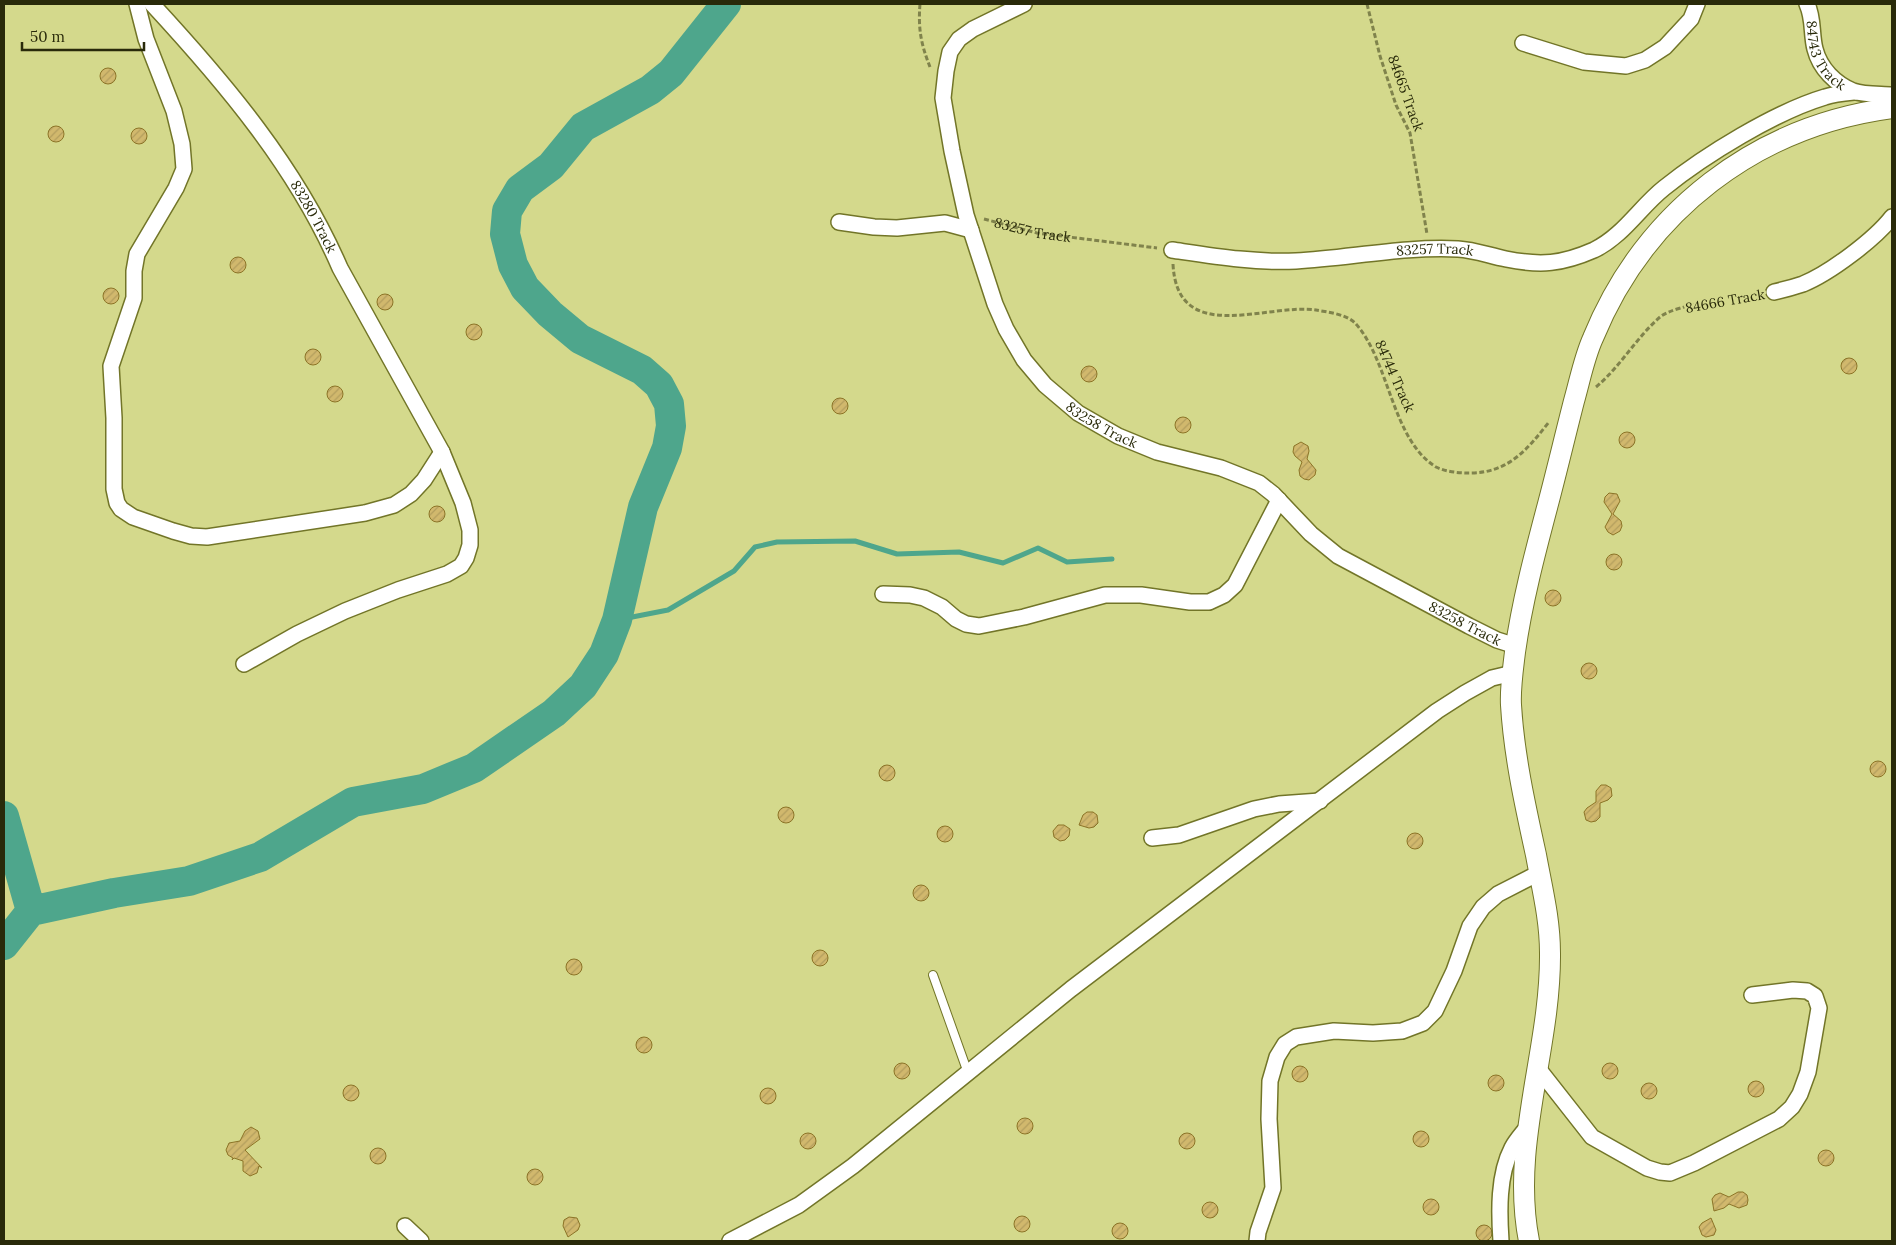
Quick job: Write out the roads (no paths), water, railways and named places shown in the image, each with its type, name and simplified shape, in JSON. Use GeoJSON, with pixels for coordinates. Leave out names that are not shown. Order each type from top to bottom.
{"type":"FeatureCollection","features":[{"type":"Feature","properties":{"kind":"street"},"geometry":{"type":"LineString","coordinates":[[138,4],[146,39],[174,112],[182,144],[184,169],[176,188],[137,254],[134,272],[134,298],[111,366],[114,418],[114,489],[117,503],[121,509],[133,517],[172,531],[192,536],[207,537],[365,513],[394,505],[411,494],[424,480],[442,452]]}},
{"type":"Feature","properties":{"kind":"street","name":"83280 Track"},"geometry":{"type":"LineString","coordinates":[[152,4],[225,86],[286,169],[326,236],[340,268],[442,452],[463,503],[470,530],[470,546],[466,558],[461,566],[448,574],[398,590],[345,611],[297,634],[244,664]]}},
{"type":"Feature","properties":{"kind":"street","name":"83258 Track"},"geometry":{"type":"LineString","coordinates":[[1024,4],[973,29],[959,39],[950,52],[943,98],[952,152],[966,215],[995,304],[1006,329],[1024,360],[1045,385],[1078,413],[1118,436],[1157,452],[1221,468],[1259,483],[1279,500],[1311,534],[1338,556],[1476,630],[1516,646]]}},
{"type":"Feature","properties":{"kind":"street"},"geometry":{"type":"LineString","coordinates":[[1522,43],[1584,62],[1626,66],[1644,60],[1665,48],[1691,19],[1697,4]]}},
{"type":"Feature","properties":{"kind":"street","name":"84743 Track"},"geometry":{"type":"LineString","coordinates":[[1807,4],[1811,13],[1815,48],[1819,61],[1826,72],[1855,92],[1891,104]]}},
{"type":"Feature","properties":{"kind":"street","name":"83257 Track"},"geometry":{"type":"LineString","coordinates":[[1172,250],[1257,260],[1295,261],[1430,249],[1459,249],[1506,259],[1544,264],[1563,262],[1595,249],[1604,243],[1625,227],[1665,187],[1729,144],[1776,117],[1825,97],[1855,92]]}},
{"type":"Feature","properties":{"kind":"street"},"geometry":{"type":"LineString","coordinates":[[1529,1241],[1524,1218],[1524,1200],[1529,1124],[1549,987],[1550,954],[1547,905],[1522,790],[1511,702],[1516,646],[1528,580],[1591,341],[1610,300],[1632,265],[1654,236],[1683,206],[1714,180],[1751,154],[1787,136],[1817,124],[1891,104]]}},
{"type":"Feature","properties":{"kind":"street","name":"84666 Track"},"geometry":{"type":"LineString","coordinates":[[1774,292],[1804,283],[1835,266],[1884,228],[1892,217]]}},
{"type":"Feature","properties":{"kind":"street"},"geometry":{"type":"LineString","coordinates":[[840,222],[896,228],[945,223],[971,230]]}},
{"type":"Feature","properties":{"kind":"street"},"geometry":{"type":"LineString","coordinates":[[883,594],[910,595],[924,598],[942,607],[956,619],[966,624],[980,626],[1024,617],[1106,595],[1140,595],[1190,602],[1209,602],[1224,595],[1235,585],[1279,500]]}},
{"type":"Feature","properties":{"kind":"street"},"geometry":{"type":"LineString","coordinates":[[730,1241],[799,1205],[853,1166],[1071,989],[1437,712],[1464,693],[1492,678],[1513,673]]}},
{"type":"Feature","properties":{"kind":"street"},"geometry":{"type":"LineString","coordinates":[[1152,838],[1179,835],[1254,809],[1279,804],[1320,801]]}},
{"type":"Feature","properties":{"kind":"street"},"geometry":{"type":"LineString","coordinates":[[1257,1241],[1258,1232],[1273,1188],[1269,1119],[1270,1080],[1277,1057],[1285,1044],[1296,1037],[1334,1031],[1373,1033],[1402,1031],[1423,1023],[1435,1011],[1454,971],[1470,926],[1483,907],[1498,894],[1539,873]]}},
{"type":"Feature","properties":{"kind":"street"},"geometry":{"type":"LineString","coordinates":[[1538,1067],[1592,1137],[1647,1168],[1670,1173],[1694,1163],[1779,1119],[1792,1107],[1800,1094],[1808,1072],[1819,1008],[1815,996],[1808,991],[1794,990],[1752,994]]}},
{"type":"Feature","properties":{"kind":"street"},"geometry":{"type":"LineString","coordinates":[[1501,1241],[1500,1222],[1503,1179],[1512,1148],[1529,1124]]}},
{"type":"Feature","properties":{"kind":"street"},"geometry":{"type":"LineString","coordinates":[[405,1226],[422,1241]]}},
{"type":"Feature","properties":{"kind":"lane"},"geometry":{"type":"LineString","coordinates":[[933,976],[968,1073]]}},
{"type":"Feature","properties":{"kind":"waterway"},"geometry":{"type":"LineString","coordinates":[[31,911],[114,893],[189,881],[260,857],[353,802],[423,789],[474,768],[554,713],[583,686],[604,654],[617,620],[643,507],[667,448],[671,426],[669,404],[659,385],[642,370],[580,339],[550,314],[525,288],[513,265],[505,234],[507,211],[520,189],[551,166],[583,127],[650,90],[671,73],[726,4]]}},
{"type":"Feature","properties":{"kind":"waterway"},"geometry":{"type":"LineString","coordinates":[[617,620],[668,610],[734,571],[755,547],[777,542],[855,541],[897,554],[959,552],[1003,563],[1038,548],[1067,562],[1112,559]]}},
{"type":"Feature","properties":{"kind":"waterway"},"geometry":{"type":"LineString","coordinates":[[4,816],[31,911],[4,945]]}}]}
